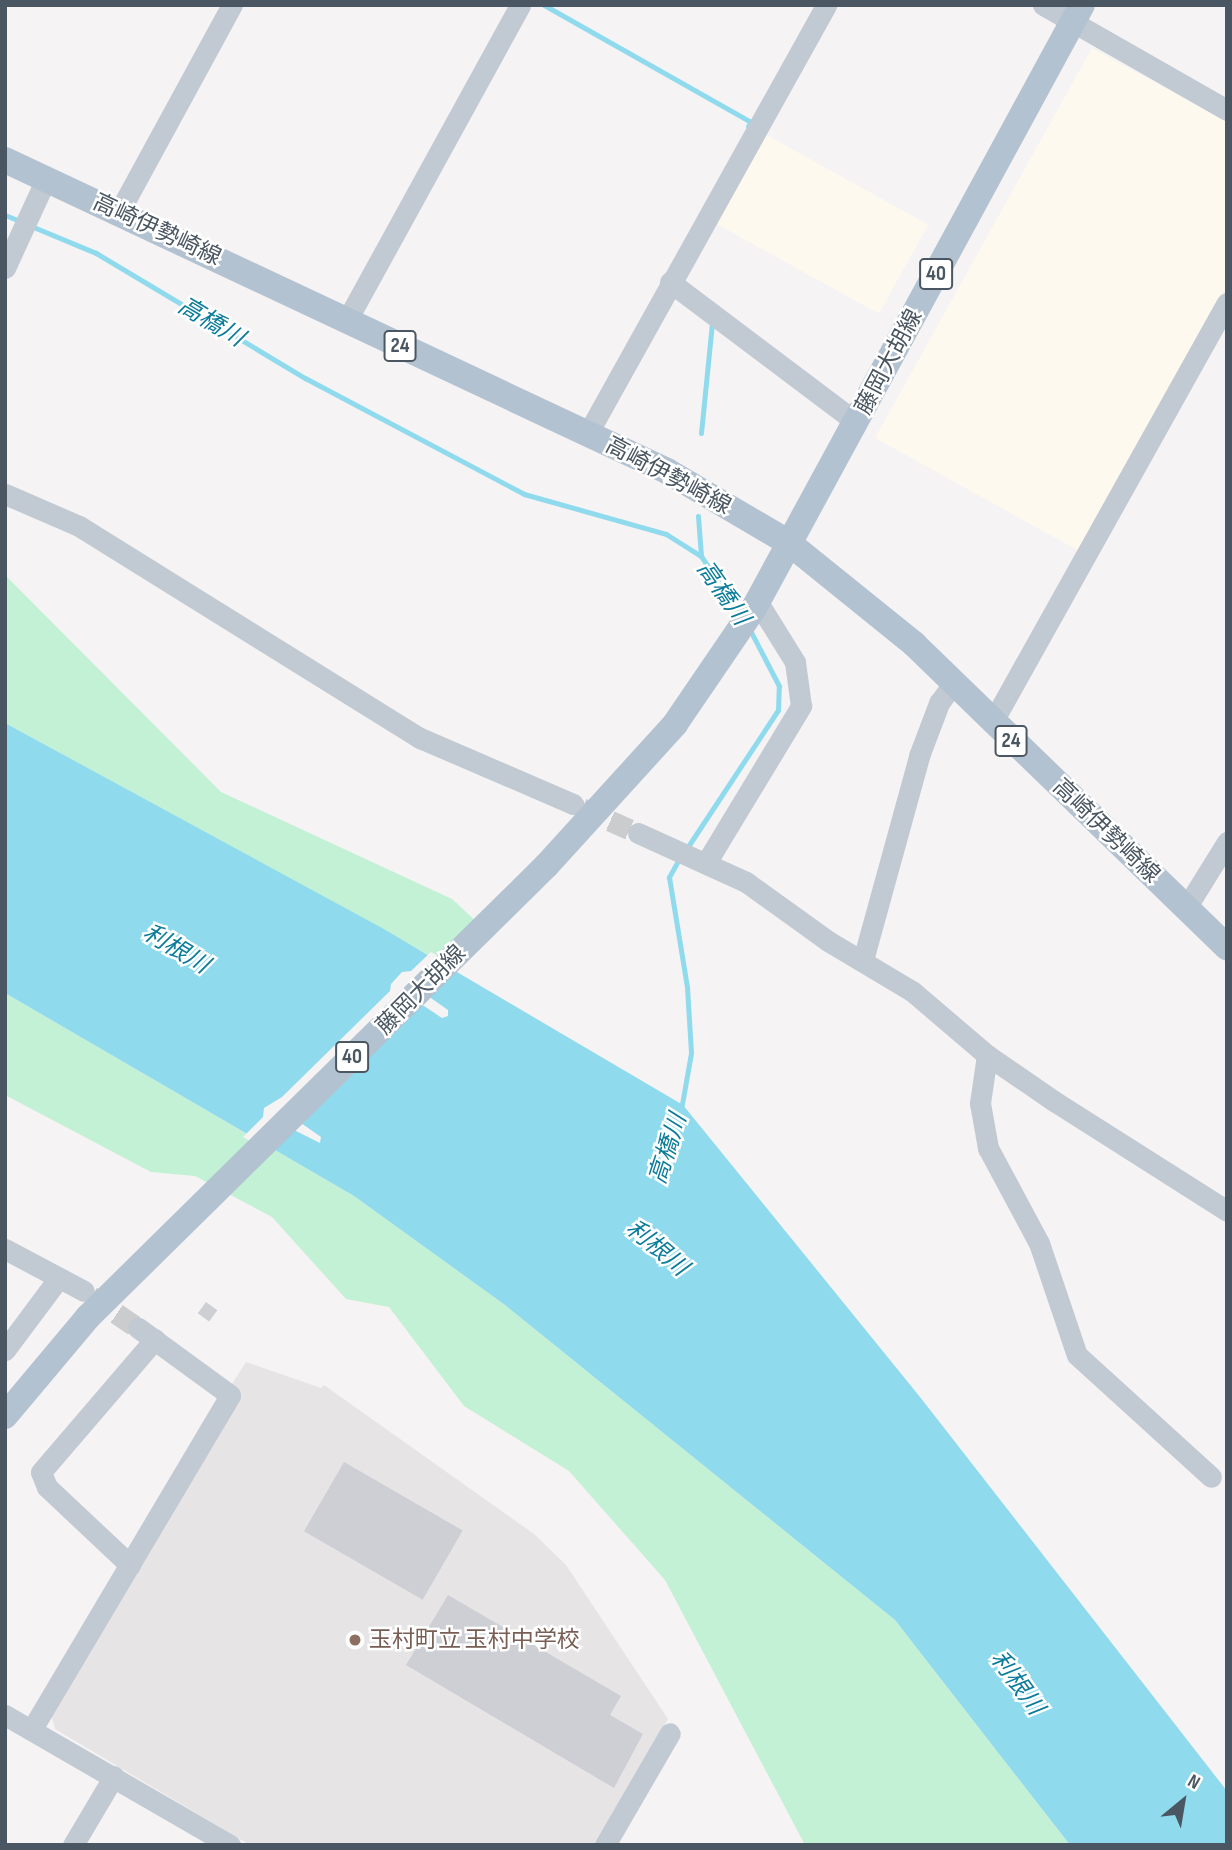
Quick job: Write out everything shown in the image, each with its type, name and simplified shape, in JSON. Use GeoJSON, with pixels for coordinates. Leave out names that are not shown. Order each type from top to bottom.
{"type":"FeatureCollection","features":[{"type":"Feature","properties":{"kind":"main road","name":"藤岡大胡線"},"geometry":{"type":"LineString","coordinates":[[5,1416],[88,1317],[546,866],[654,751],[734,640],[756,604],[1077,14]]}},
{"type":"Feature","properties":{"kind":"main road","name":"高崎伊勢崎線"},"geometry":{"type":"LineString","coordinates":[[5,160],[588,433],[690,483],[789,543],[877,610],[1227,947]]}},
{"type":"Feature","properties":{"kind":"street"},"geometry":{"type":"LineString","coordinates":[[119,212],[232,5]]}},
{"type":"Feature","properties":{"kind":"street"},"geometry":{"type":"LineString","coordinates":[[347,320],[520,5]]}},
{"type":"Feature","properties":{"kind":"street"},"geometry":{"type":"LineString","coordinates":[[588,433],[826,5]]}},
{"type":"Feature","properties":{"kind":"street"},"geometry":{"type":"LineString","coordinates":[[1043,5],[1077,14],[1227,110]]}},
{"type":"Feature","properties":{"kind":"street"},"geometry":{"type":"LineString","coordinates":[[5,268],[46,179]]}},
{"type":"Feature","properties":{"kind":"street"},"geometry":{"type":"LineString","coordinates":[[670,282],[856,422]]}},
{"type":"Feature","properties":{"kind":"street"},"geometry":{"type":"LineString","coordinates":[[992,723],[1227,303]]}},
{"type":"Feature","properties":{"kind":"street"},"geometry":{"type":"LineString","coordinates":[[5,494],[79,526],[420,738],[573,804]]}},
{"type":"Feature","properties":{"kind":"street"},"geometry":{"type":"LineString","coordinates":[[700,860],[801,706],[795,662],[756,604]]}},
{"type":"Feature","properties":{"kind":"street"},"geometry":{"type":"LineString","coordinates":[[863,960],[919,756],[939,703],[953,684]]}},
{"type":"Feature","properties":{"kind":"street"},"geometry":{"type":"LineString","coordinates":[[638,833],[746,882],[828,942],[912,991],[987,1055],[1227,1211]]}},
{"type":"Feature","properties":{"kind":"street"},"geometry":{"type":"LineString","coordinates":[[1186,908],[1227,842]]}},
{"type":"Feature","properties":{"kind":"street"},"geometry":{"type":"LineString","coordinates":[[987,1055],[980,1103],[988,1148],[1039,1244],[1077,1355],[1160,1436],[1191,1455],[1211,1477]]}},
{"type":"Feature","properties":{"kind":"street"},"geometry":{"type":"LineString","coordinates":[[5,1249],[84,1291]]}},
{"type":"Feature","properties":{"kind":"street"},"geometry":{"type":"LineString","coordinates":[[5,1350],[58,1279]]}},
{"type":"Feature","properties":{"kind":"street"},"geometry":{"type":"LineString","coordinates":[[32,1729],[130,1565],[230,1395],[147,1334],[41,1472],[47,1487],[130,1565]]}},
{"type":"Feature","properties":{"kind":"street"},"geometry":{"type":"LineString","coordinates":[[5,1715],[230,1845]]}},
{"type":"Feature","properties":{"kind":"street"},"geometry":{"type":"LineString","coordinates":[[605,1845],[670,1733]]}},
{"type":"Feature","properties":{"kind":"street"},"geometry":{"type":"LineString","coordinates":[[74,1845],[114,1776]]}},
{"type":"Feature","properties":{"kind":"shaded area"},"geometry":{"type":"Polygon","coordinates":[[[1092,48],[1227,122],[1227,285],[1079,551],[875,438],[1092,48]]]}},
{"type":"Feature","properties":{"kind":"shaded area"},"geometry":{"type":"Polygon","coordinates":[[[763,133],[928,225],[879,314],[714,222],[763,133]]]}},
{"type":"Feature","properties":{"kind":"shaded area","name":"玉村町立 玉村中学校"},"geometry":{"type":"Polygon","coordinates":[[[246,1362],[321,1388],[324,1385],[534,1534],[566,1565],[668,1719],[594,1845],[250,1845],[55,1729],[51,1714],[242,1394],[232,1384],[246,1362]]]}},
{"type":"Feature","properties":{"kind":"green space"},"geometry":{"type":"Polygon","coordinates":[[[5,575],[221,792],[452,899],[479,924],[440,961],[5,723],[5,575]]]}},
{"type":"Feature","properties":{"kind":"green space"},"geometry":{"type":"Polygon","coordinates":[[[5,993],[354,1196],[505,1305],[895,1620],[1070,1845],[805,1845],[665,1580],[569,1471],[464,1406],[389,1307],[346,1299],[272,1217],[195,1176],[151,1172],[5,1095],[5,993]]]}},
{"type":"Feature","properties":{"kind":"water","name":"利根川"},"geometry":{"type":"Polygon","coordinates":[[[5,723],[382,928],[683,1105],[920,1397],[1227,1791],[1227,1845],[1070,1845],[895,1620],[505,1305],[354,1196],[5,993],[5,723]]]}},
{"type":"Feature","properties":{"kind":"pier"},"geometry":{"type":"Polygon","coordinates":[[[431,952],[457,967],[428,996],[448,1010],[448,1016],[442,1018],[421,1004],[301,1123],[321,1137],[320,1143],[294,1130],[270,1153],[243,1137],[263,1117],[264,1108],[282,1097],[390,991],[391,984],[402,972],[411,971],[431,952]]]}},
{"type":"Feature","properties":{"kind":"building"},"geometry":{"type":"Polygon","coordinates":[[[206,1302],[217,1310],[209,1322],[198,1313],[206,1302]]]}},
{"type":"Feature","properties":{"kind":"building"},"geometry":{"type":"Polygon","coordinates":[[[344,1462],[463,1530],[423,1600],[304,1531],[344,1462]]]}},
{"type":"Feature","properties":{"kind":"building"},"geometry":{"type":"Polygon","coordinates":[[[448,1595],[621,1696],[610,1715],[643,1734],[614,1788],[406,1665],[448,1595]]]}},
{"type":"Feature","properties":{"kind":"waterway"},"geometry":{"type":"LineString","coordinates":[[544,5],[751,122],[748,126]]}},
{"type":"Feature","properties":{"kind":"waterway","name":"高橋川"},"geometry":{"type":"LineString","coordinates":[[5,215],[22,222]]}},
{"type":"Feature","properties":{"kind":"waterway","name":"高橋川"},"geometry":{"type":"LineString","coordinates":[[31,226],[96,253],[305,378],[524,494],[666,534],[701,556],[739,613]]}},
{"type":"Feature","properties":{"kind":"waterway"},"geometry":{"type":"LineString","coordinates":[[701,433],[712,322]]}},
{"type":"Feature","properties":{"kind":"waterway"},"geometry":{"type":"LineString","coordinates":[[698,516],[701,556]]}},
{"type":"Feature","properties":{"kind":"waterway","name":"高橋川"},"geometry":{"type":"LineString","coordinates":[[687,848],[778,710],[779,686],[750,630]]}},
{"type":"Feature","properties":{"kind":"waterway","name":"高橋川"},"geometry":{"type":"LineString","coordinates":[[679,859],[669,877],[687,987],[691,1053],[681,1110]]}},
{"type":"Feature","properties":{"kind":"tunnel"},"geometry":{"type":"LineString","coordinates":[[582,808],[638,833]]}},
{"type":"Feature","properties":{"kind":"tunnel"},"geometry":{"type":"LineString","coordinates":[[91,1296],[138,1328]]}},
{"type":"Feature","properties":{"kind":"place","name":"玉村町立 玉村中学校"},"geometry":{"type":"Point","coordinates":[355,1640]}}]}
